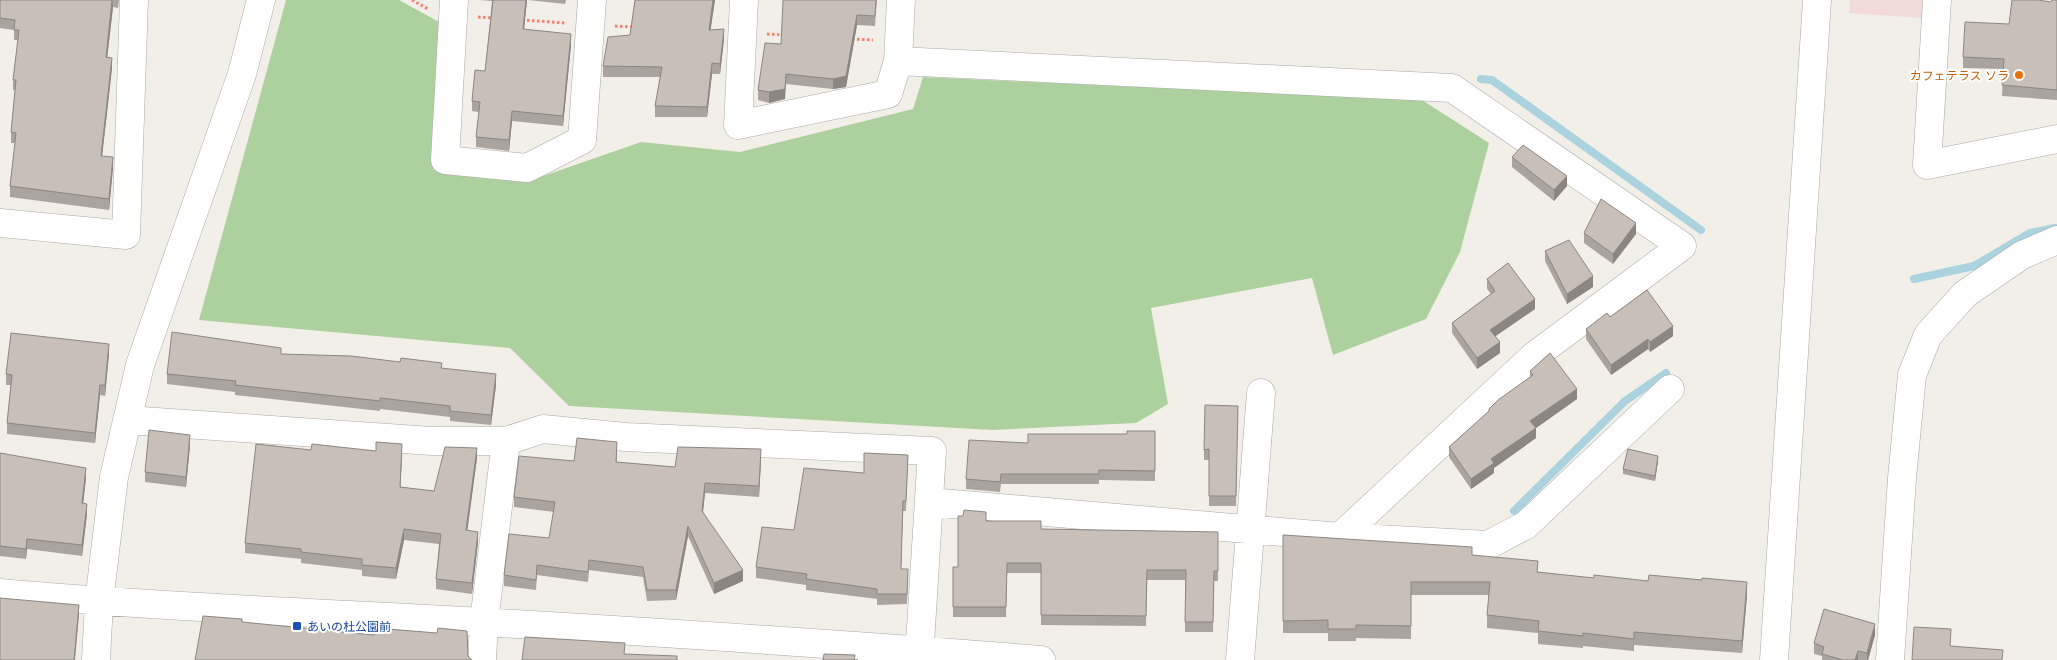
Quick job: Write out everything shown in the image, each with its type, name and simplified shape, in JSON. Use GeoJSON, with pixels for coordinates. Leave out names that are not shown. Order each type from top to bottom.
{"type":"FeatureCollection","features":[{"type":"Feature","properties":{"kind":"street"},"geometry":{"type":"LineString","coordinates":[[0,223],[126,234],[134,0]]}},
{"type":"Feature","properties":{"kind":"street"},"geometry":{"type":"LineString","coordinates":[[96,660],[100,602],[114,477],[140,365],[242,74],[261,0]]}},
{"type":"Feature","properties":{"kind":"street"},"geometry":{"type":"LineString","coordinates":[[744,0],[738,125],[888,94],[898,51],[901,0]]}},
{"type":"Feature","properties":{"kind":"street"},"geometry":{"type":"LineString","coordinates":[[1774,660],[1817,0]]}},
{"type":"Feature","properties":{"kind":"street"},"geometry":{"type":"LineString","coordinates":[[1937,0],[1927,165],[2057,139]]}},
{"type":"Feature","properties":{"kind":"street"},"geometry":{"type":"LineString","coordinates":[[454,8],[445,160],[527,168],[582,140],[591,12]]}},
{"type":"Feature","properties":{"kind":"street"},"geometry":{"type":"LineString","coordinates":[[898,51],[1452,88],[1682,246],[1534,356],[1340,538]]}},
{"type":"Feature","properties":{"kind":"street"},"geometry":{"type":"LineString","coordinates":[[1890,660],[1902,478],[1912,375],[1928,335],[1965,294],[2022,255],[2057,240]]}},
{"type":"Feature","properties":{"kind":"street"},"geometry":{"type":"LineString","coordinates":[[929,502],[1340,538],[1488,545],[1526,525],[1670,389]]}},
{"type":"Feature","properties":{"kind":"street"},"geometry":{"type":"LineString","coordinates":[[1240,660],[1261,393]]}},
{"type":"Feature","properties":{"kind":"street"},"geometry":{"type":"LineString","coordinates":[[127,420],[432,441],[506,441],[543,429],[625,437],[932,451],[920,655]]}},
{"type":"Feature","properties":{"kind":"street"},"geometry":{"type":"LineString","coordinates":[[482,660],[484,622],[506,441]]}},
{"type":"Feature","properties":{"kind":"street"},"geometry":{"type":"LineString","coordinates":[[0,593],[100,602],[484,622],[746,650],[1041,660]]}},
{"type":"Feature","properties":{"kind":"path"},"geometry":{"type":"LineString","coordinates":[[454,8],[502,19]]}},
{"type":"Feature","properties":{"kind":"path"},"geometry":{"type":"LineString","coordinates":[[512,19],[591,12],[638,27]]}},
{"type":"Feature","properties":{"kind":"path"},"geometry":{"type":"LineString","coordinates":[[742,33],[791,36]]}},
{"type":"Feature","properties":{"kind":"path"},"geometry":{"type":"LineString","coordinates":[[850,39],[898,51]]}},
{"type":"Feature","properties":{"kind":"shaded area"},"geometry":{"type":"Polygon","coordinates":[[[1850,0],[1923,0],[1922,18],[1849,13],[1850,0]]]}},
{"type":"Feature","properties":{"kind":"green space"},"geometry":{"type":"Polygon","coordinates":[[[286,0],[399,0],[441,23],[433,170],[526,182],[641,142],[740,152],[913,109],[923,77],[1422,100],[1489,143],[1460,252],[1426,319],[1333,355],[1312,278],[1151,308],[1168,404],[1136,423],[993,430],[569,406],[510,348],[199,320],[286,0]]]}},
{"type":"Feature","properties":{"kind":"building"},"geometry":{"type":"Polygon","coordinates":[[[0,0],[112,0],[106,57],[112,58],[101,156],[113,157],[109,199],[10,186],[16,133],[11,132],[16,80],[13,80],[19,30],[14,30],[15,20],[0,18],[0,0]]]}},
{"type":"Feature","properties":{"kind":"building"},"geometry":{"type":"Polygon","coordinates":[[[493,0],[526,0],[523,29],[571,34],[563,116],[512,111],[509,140],[476,137],[480,102],[472,101],[475,70],[485,71],[493,0]]]}},
{"type":"Feature","properties":{"kind":"building"},"geometry":{"type":"Polygon","coordinates":[[[635,0],[713,0],[709,30],[724,29],[720,64],[712,63],[707,107],[655,106],[662,67],[603,66],[608,37],[630,35],[635,0]]]}},
{"type":"Feature","properties":{"kind":"building"},"geometry":{"type":"Polygon","coordinates":[[[783,0],[876,0],[875,16],[857,15],[846,76],[833,79],[786,74],[785,89],[769,92],[758,90],[765,43],[781,44],[783,0]]]}},
{"type":"Feature","properties":{"kind":"building"},"geometry":{"type":"Polygon","coordinates":[[[2012,0],[2051,2],[2052,0],[2057,0],[2057,90],[2002,85],[2004,59],[1963,57],[1965,22],[2009,24],[2012,0]]]}},
{"type":"Feature","properties":{"kind":"building"},"geometry":{"type":"Polygon","coordinates":[[[1523,145],[1567,176],[1554,190],[1512,157],[1523,145]]]}},
{"type":"Feature","properties":{"kind":"building"},"geometry":{"type":"Polygon","coordinates":[[[1601,199],[1636,223],[1613,254],[1584,233],[1601,199]]]}},
{"type":"Feature","properties":{"kind":"building"},"geometry":{"type":"Polygon","coordinates":[[[1569,240],[1593,276],[1567,294],[1545,251],[1569,240]]]}},
{"type":"Feature","properties":{"kind":"building"},"geometry":{"type":"Polygon","coordinates":[[[1508,263],[1535,299],[1490,330],[1500,342],[1477,358],[1452,323],[1495,291],[1487,279],[1508,263]]]}},
{"type":"Feature","properties":{"kind":"building"},"geometry":{"type":"Polygon","coordinates":[[[1647,290],[1673,326],[1650,342],[1648,339],[1611,365],[1586,329],[1607,313],[1610,317],[1647,290]]]}},
{"type":"Feature","properties":{"kind":"building"},"geometry":{"type":"Polygon","coordinates":[[[172,332],[281,348],[281,354],[351,356],[400,362],[401,358],[442,363],[441,368],[496,374],[491,415],[450,411],[450,406],[380,398],[380,401],[235,385],[236,381],[167,374],[172,332]]]}},
{"type":"Feature","properties":{"kind":"building"},"geometry":{"type":"Polygon","coordinates":[[[11,333],[109,344],[105,385],[100,385],[95,433],[7,423],[12,375],[6,374],[11,333]]]}},
{"type":"Feature","properties":{"kind":"building"},"geometry":{"type":"Polygon","coordinates":[[[1550,353],[1577,389],[1530,421],[1536,428],[1491,459],[1494,463],[1471,479],[1449,447],[1489,411],[1498,400],[1533,375],[1530,371],[1550,353]]]}},
{"type":"Feature","properties":{"kind":"building"},"geometry":{"type":"Polygon","coordinates":[[[1205,405],[1238,406],[1236,496],[1209,496],[1209,449],[1204,450],[1205,405]]]}},
{"type":"Feature","properties":{"kind":"building"},"geometry":{"type":"Polygon","coordinates":[[[149,430],[190,435],[186,477],[145,472],[149,430]]]}},
{"type":"Feature","properties":{"kind":"building"},"geometry":{"type":"Polygon","coordinates":[[[1127,431],[1155,431],[1155,471],[1099,470],[1099,474],[1001,474],[1000,482],[966,479],[969,440],[1028,443],[1028,434],[1127,434],[1127,431]]]}},
{"type":"Feature","properties":{"kind":"building"},"geometry":{"type":"Polygon","coordinates":[[[577,438],[617,442],[616,462],[675,467],[678,447],[761,449],[759,486],[705,483],[702,511],[743,570],[714,583],[688,526],[676,590],[647,590],[643,567],[589,560],[588,572],[537,565],[536,580],[504,575],[509,534],[549,538],[555,502],[514,497],[519,456],[574,461],[577,438]]]}},
{"type":"Feature","properties":{"kind":"building"},"geometry":{"type":"Polygon","coordinates":[[[376,442],[402,444],[400,487],[434,491],[445,447],[477,448],[466,530],[478,532],[472,583],[436,579],[441,534],[404,529],[396,568],[362,565],[362,559],[301,552],[301,549],[245,543],[256,444],[311,450],[312,444],[376,451],[376,442]]]}},
{"type":"Feature","properties":{"kind":"building"},"geometry":{"type":"Polygon","coordinates":[[[1628,449],[1658,456],[1655,476],[1623,469],[1628,449]]]}},
{"type":"Feature","properties":{"kind":"building"},"geometry":{"type":"Polygon","coordinates":[[[0,453],[86,468],[82,503],[87,504],[82,545],[27,539],[26,549],[0,546],[0,453]]]}},
{"type":"Feature","properties":{"kind":"building"},"geometry":{"type":"Polygon","coordinates":[[[864,453],[908,455],[906,501],[903,501],[901,569],[908,569],[907,594],[877,594],[877,589],[806,579],[807,574],[756,567],[762,527],[794,530],[804,468],[864,473],[864,453]]]}},
{"type":"Feature","properties":{"kind":"building"},"geometry":{"type":"Polygon","coordinates":[[[964,510],[986,512],[986,521],[1041,521],[1041,529],[1218,532],[1218,571],[1214,571],[1213,622],[1185,622],[1186,570],[1147,570],[1146,616],[1041,615],[1041,563],[1007,563],[1006,607],[953,607],[953,567],[958,567],[958,516],[963,516],[964,510]]]}},
{"type":"Feature","properties":{"kind":"building"},"geometry":{"type":"Polygon","coordinates":[[[1283,535],[1472,547],[1472,555],[1538,561],[1537,572],[1594,578],[1594,575],[1648,581],[1649,575],[1747,582],[1742,641],[1634,632],[1634,639],[1583,633],[1583,636],[1538,631],[1539,621],[1487,615],[1490,582],[1411,582],[1411,626],[1356,625],[1356,629],[1328,629],[1328,620],[1283,621],[1283,535]]]}},
{"type":"Feature","properties":{"kind":"building"},"geometry":{"type":"Polygon","coordinates":[[[0,598],[79,605],[74,660],[0,660],[0,598]]]}},
{"type":"Feature","properties":{"kind":"building"},"geometry":{"type":"Polygon","coordinates":[[[1824,609],[1875,624],[1867,653],[1858,651],[1855,660],[1843,660],[1822,654],[1824,647],[1814,643],[1824,609]]]}},
{"type":"Feature","properties":{"kind":"building"},"geometry":{"type":"Polygon","coordinates":[[[203,616],[242,619],[242,622],[374,635],[375,628],[437,633],[438,628],[467,631],[468,656],[472,660],[195,660],[203,616]]]}},
{"type":"Feature","properties":{"kind":"building"},"geometry":{"type":"Polygon","coordinates":[[[1914,627],[1951,629],[1950,646],[2003,650],[2002,660],[1912,660],[1914,627]]]}},
{"type":"Feature","properties":{"kind":"building"},"geometry":{"type":"Polygon","coordinates":[[[525,637],[625,643],[624,654],[677,656],[677,660],[522,660],[525,637]]]}},
{"type":"Feature","properties":{"kind":"building"},"geometry":{"type":"Polygon","coordinates":[[[824,654],[855,655],[854,660],[823,660],[824,654]]]}},
{"type":"Feature","properties":{"kind":"waterway"},"geometry":{"type":"LineString","coordinates":[[1481,79],[1492,80],[1701,230]]}},
{"type":"Feature","properties":{"kind":"waterway"},"geometry":{"type":"LineString","coordinates":[[1914,279],[1974,266],[2030,233],[2055,228]]}},
{"type":"Feature","properties":{"kind":"waterway"},"geometry":{"type":"LineString","coordinates":[[1514,511],[1625,401],[1666,373]]}},
{"type":"Feature","properties":{"kind":"place","name":"カフェテラス ソラ"},"geometry":{"type":"Point","coordinates":[2019,75]}},
{"type":"Feature","properties":{"kind":"place","name":"あいの杜公園前"},"geometry":{"type":"Point","coordinates":[297,626]}}]}
